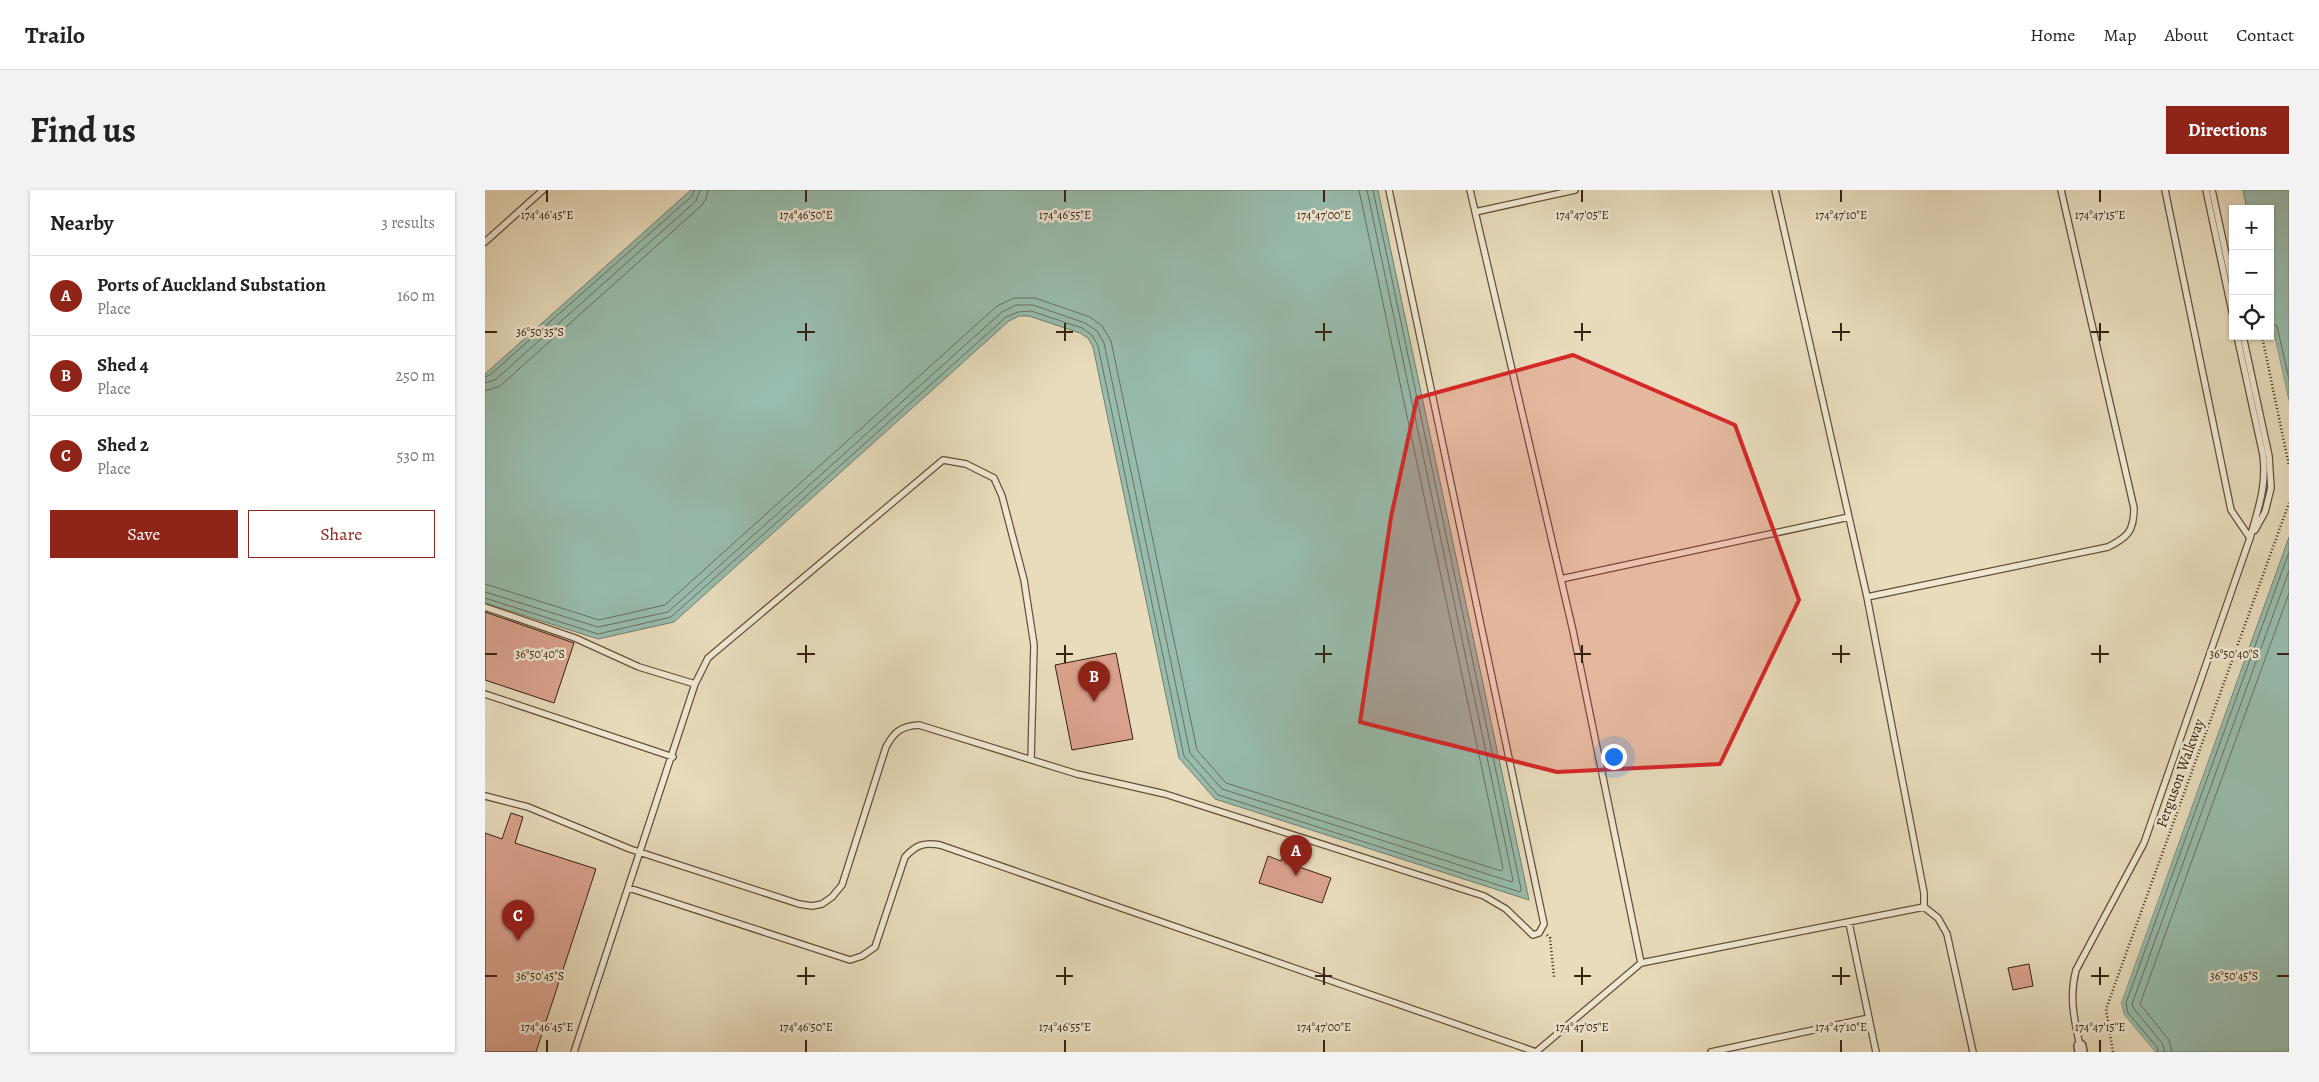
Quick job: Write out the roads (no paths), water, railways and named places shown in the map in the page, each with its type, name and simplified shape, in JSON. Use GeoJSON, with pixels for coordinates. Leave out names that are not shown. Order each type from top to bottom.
{"type":"FeatureCollection","features":[{"type":"Feature","properties":{"kind":"lane"},"geometry":{"type":"LineString","coordinates":[[485,242],[543,190]]}},
{"type":"Feature","properties":{"kind":"lane"},"geometry":{"type":"LineString","coordinates":[[485,796],[527,807],[641,852],[799,904],[811,906],[822,904],[842,885],[887,748],[897,730],[907,726],[919,725],[1077,774],[1165,794],[1484,896],[1511,913],[1533,935],[1542,930],[1544,924],[1389,190]]}},
{"type":"Feature","properties":{"kind":"lane"},"geometry":{"type":"LineString","coordinates":[[1471,190],[1561,579],[1641,963]]}},
{"type":"Feature","properties":{"kind":"lane"},"geometry":{"type":"LineString","coordinates":[[1475,212],[1575,190]]}},
{"type":"Feature","properties":{"kind":"lane"},"geometry":{"type":"LineString","coordinates":[[1775,190],[1867,597],[1925,893],[1923,907]]}},
{"type":"Feature","properties":{"kind":"lane"},"geometry":{"type":"LineString","coordinates":[[1867,597],[2108,547],[2123,540],[2134,524],[2134,508],[2061,190]]}},
{"type":"Feature","properties":{"kind":"lane"},"geometry":{"type":"LineString","coordinates":[[2165,190],[2231,510],[2250,538]]}},
{"type":"Feature","properties":{"kind":"lane"},"geometry":{"type":"LineString","coordinates":[[2206,190],[2229,297]]}},
{"type":"Feature","properties":{"kind":"lane"},"geometry":{"type":"LineString","coordinates":[[2212,190],[2229,269]]}},
{"type":"Feature","properties":{"kind":"lane"},"geometry":{"type":"LineString","coordinates":[[2080,1049],[2071,1004],[2071,987],[2076,970],[2144,843],[2250,538],[2265,474],[2238,340]]}},
{"type":"Feature","properties":{"kind":"lane"},"geometry":{"type":"LineString","coordinates":[[2244,340],[2269,456],[2271,488],[2265,512],[2250,538]]}},
{"type":"Feature","properties":{"kind":"lane"},"geometry":{"type":"LineString","coordinates":[[574,1052],[673,757],[695,684],[708,658],[943,460],[966,464],[994,478],[1002,496],[1024,580],[1034,645],[1031,759]]}},
{"type":"Feature","properties":{"kind":"lane"},"geometry":{"type":"LineString","coordinates":[[1561,579],[1849,517]]}},
{"type":"Feature","properties":{"kind":"lane"},"geometry":{"type":"LineString","coordinates":[[485,606],[560,632],[639,667],[695,684]]}},
{"type":"Feature","properties":{"kind":"lane"},"geometry":{"type":"LineString","coordinates":[[485,694],[673,757]]}},
{"type":"Feature","properties":{"kind":"lane"},"geometry":{"type":"LineString","coordinates":[[629,888],[849,960],[862,956],[875,947],[905,857],[913,848],[925,842],[940,845],[1536,1052],[1641,963],[1923,907],[1938,918],[1947,934],[1973,1052]]}},
{"type":"Feature","properties":{"kind":"lane"},"geometry":{"type":"LineString","coordinates":[[1849,923],[1876,1052]]}},
{"type":"Feature","properties":{"kind":"lane"},"geometry":{"type":"LineString","coordinates":[[1711,1052],[1869,1018]]}},
{"type":"Feature","properties":{"kind":"water"},"geometry":{"type":"Polygon","coordinates":[[[691,190],[1378,190],[1529,900],[1215,799],[1179,758],[1093,347],[1088,338],[1080,333],[1029,316],[1019,316],[1009,321],[674,622],[598,639],[485,603],[485,374],[691,190]]]}},
{"type":"Feature","properties":{"kind":"water"},"geometry":{"type":"Polygon","coordinates":[[[2243,190],[2289,190],[2289,402],[2274,335],[2274,205],[2246,205],[2243,190]]]}},
{"type":"Feature","properties":{"kind":"water"},"geometry":{"type":"Polygon","coordinates":[[[2289,537],[2289,1052],[2155,1052],[2124,1015],[2121,1003],[2289,537]]]}},
{"type":"Feature","properties":{"kind":"place","name":"Shed 4"},"geometry":{"type":"Point","coordinates":[1094,702]}},
{"type":"Feature","properties":{"kind":"place","name":"Ports of Auckland Substation"},"geometry":{"type":"Point","coordinates":[1296,876]}},
{"type":"Feature","properties":{"kind":"place","name":"Shed 2"},"geometry":{"type":"Point","coordinates":[518,941]}}]}
